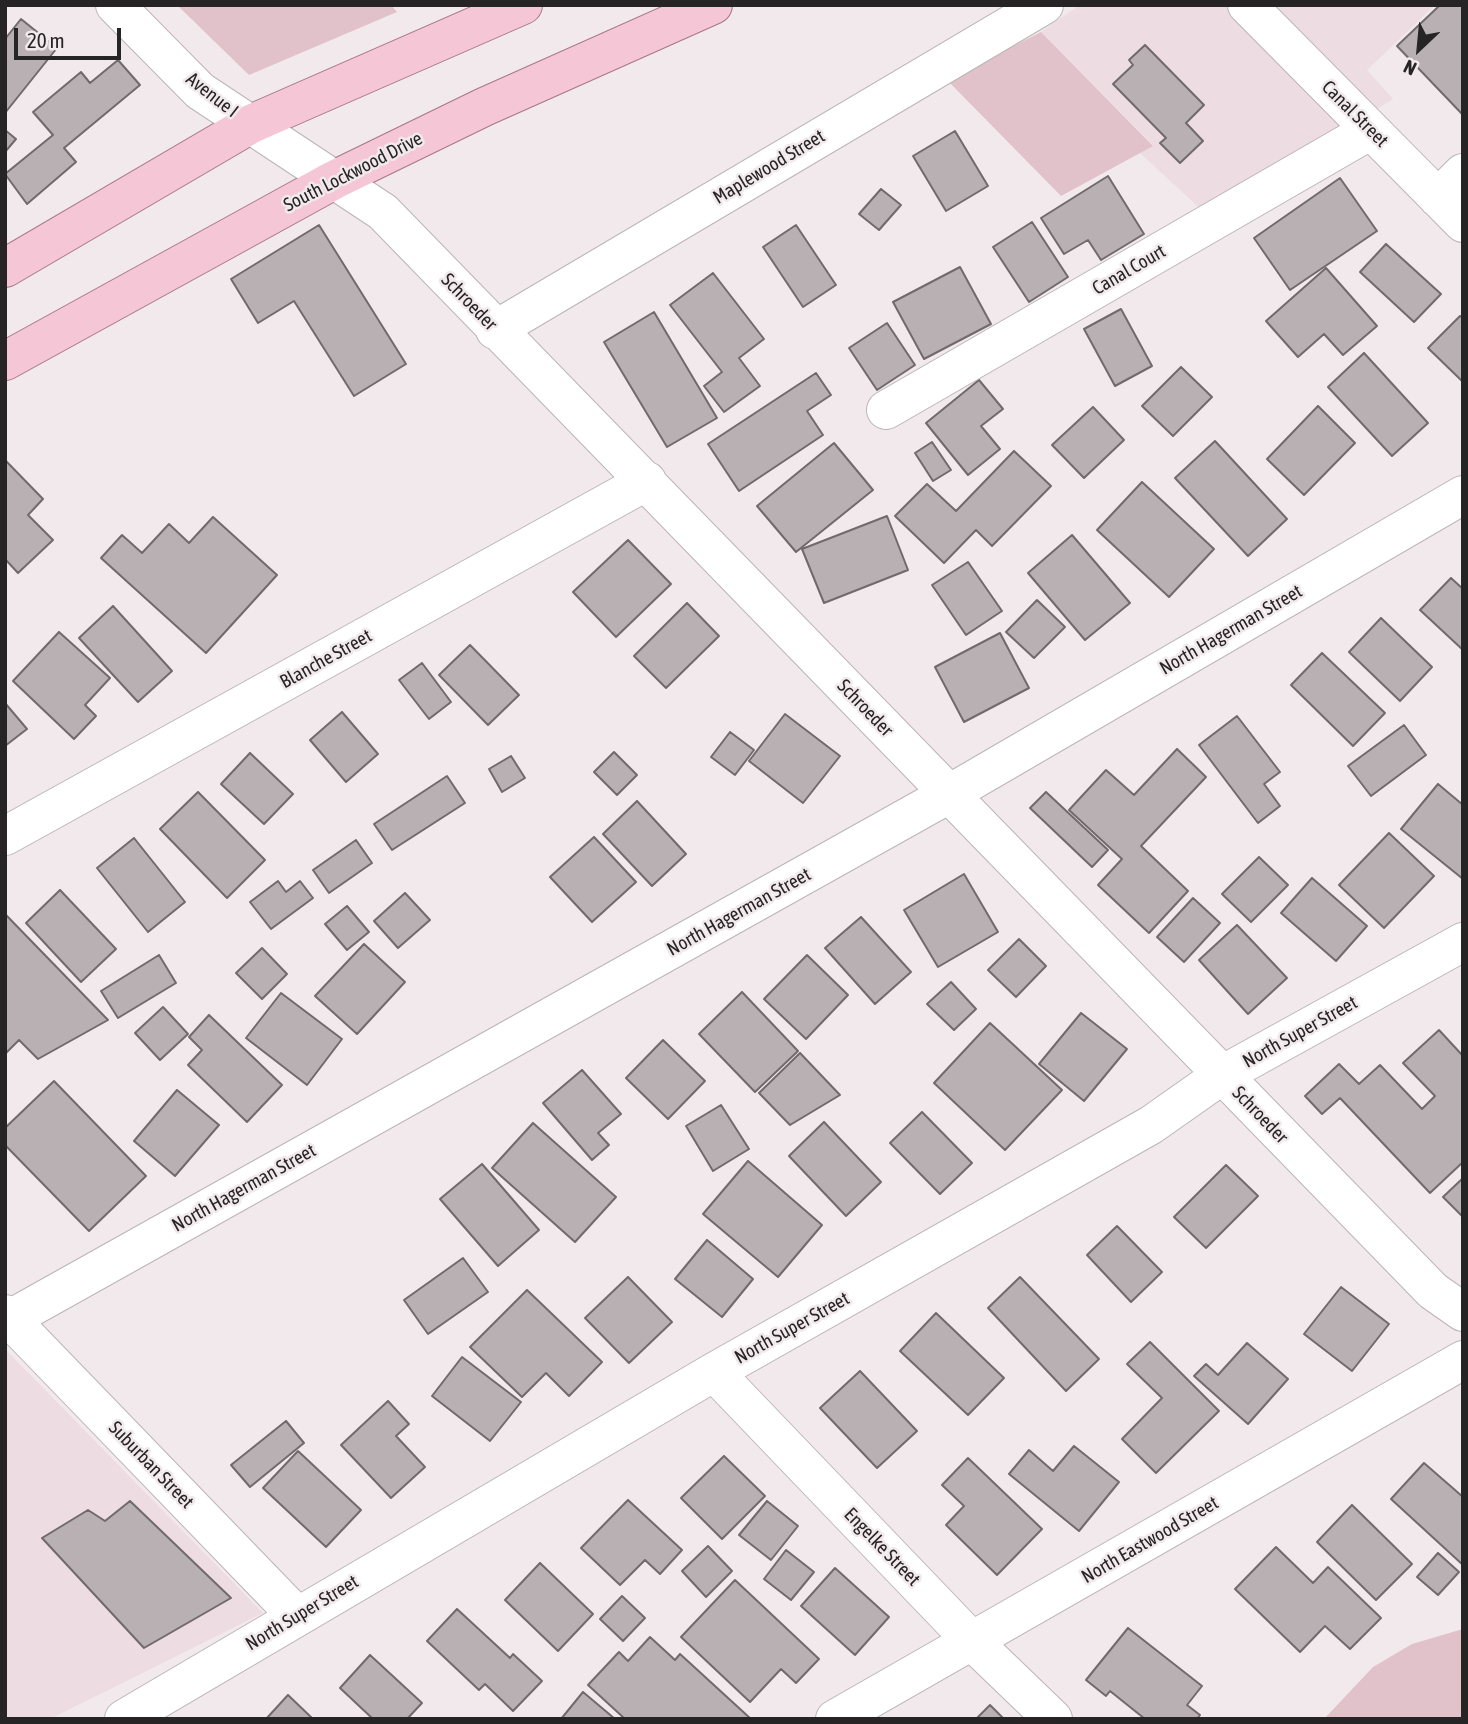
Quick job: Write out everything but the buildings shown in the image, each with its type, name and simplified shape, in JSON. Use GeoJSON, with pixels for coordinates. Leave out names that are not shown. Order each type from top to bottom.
{"type":"FeatureCollection","features":[{"type":"Feature","properties":{"kind":"main road"},"geometry":{"type":"LineString","coordinates":[[5,268],[251,124],[523,5]]}},
{"type":"Feature","properties":{"kind":"main road","name":"South Lockwood Drive"},"geometry":{"type":"LineString","coordinates":[[5,361],[334,180],[484,107],[655,17],[713,5]]}},
{"type":"Feature","properties":{"kind":"street","name":"Avenue I"},"geometry":{"type":"LineString","coordinates":[[115,5],[200,91],[251,124]]}},
{"type":"Feature","properties":{"kind":"street","name":"Maplewood Street"},"geometry":{"type":"LineString","coordinates":[[495,330],[1044,5]]}},
{"type":"Feature","properties":{"kind":"street","name":"Canal Street"},"geometry":{"type":"LineString","coordinates":[[1247,5],[1371,130],[1455,198]]}},
{"type":"Feature","properties":{"kind":"street","name":"Schroeder"},"geometry":{"type":"LineString","coordinates":[[251,124],[383,212],[1433,1291],[1463,1312]]}},
{"type":"Feature","properties":{"kind":"street","name":"Canal Court"},"geometry":{"type":"LineString","coordinates":[[886,410],[1371,130]]}},
{"type":"Feature","properties":{"kind":"street","name":"Blanche Street"},"geometry":{"type":"LineString","coordinates":[[5,836],[647,481]]}},
{"type":"Feature","properties":{"kind":"street","name":"North Hagerman Street"},"geometry":{"type":"LineString","coordinates":[[8,1316],[949,794],[1463,495]]}},
{"type":"Feature","properties":{"kind":"street","name":"North Super Street"},"geometry":{"type":"LineString","coordinates":[[124,1719],[296,1615],[714,1372],[1152,1125],[1222,1075],[1463,942]]}},
{"type":"Feature","properties":{"kind":"street","name":"Suburban Street"},"geometry":{"type":"LineString","coordinates":[[8,1316],[296,1615]]}},
{"type":"Feature","properties":{"kind":"street","name":"North Eastwood Street"},"geometry":{"type":"LineString","coordinates":[[835,1719],[1463,1360]]}},
{"type":"Feature","properties":{"kind":"street","name":"Engelke Street"},"geometry":{"type":"LineString","coordinates":[[714,1372],[973,1642],[1053,1719]]}},
{"type":"Feature","properties":{"kind":"shaded area"},"geometry":{"type":"Polygon","coordinates":[[[177,5],[391,5],[397,12],[249,75],[177,5]]]}},
{"type":"Feature","properties":{"kind":"shaded area"},"geometry":{"type":"Polygon","coordinates":[[[1080,5],[1435,5],[1367,70],[1393,99],[1207,215],[1140,153],[1153,145],[1041,32],[1080,5]]]}},
{"type":"Feature","properties":{"kind":"shaded area"},"geometry":{"type":"Polygon","coordinates":[[[1041,32],[1153,146],[1061,196],[947,80],[1041,32]]]}},
{"type":"Feature","properties":{"kind":"shaded area"},"geometry":{"type":"Polygon","coordinates":[[[5,1349],[263,1613],[50,1719],[5,1719],[5,1349]]]}},
{"type":"Feature","properties":{"kind":"shaded area"},"geometry":{"type":"Polygon","coordinates":[[[1463,1629],[1463,1719],[1324,1719],[1373,1667],[1412,1644],[1463,1629]]]}}]}
